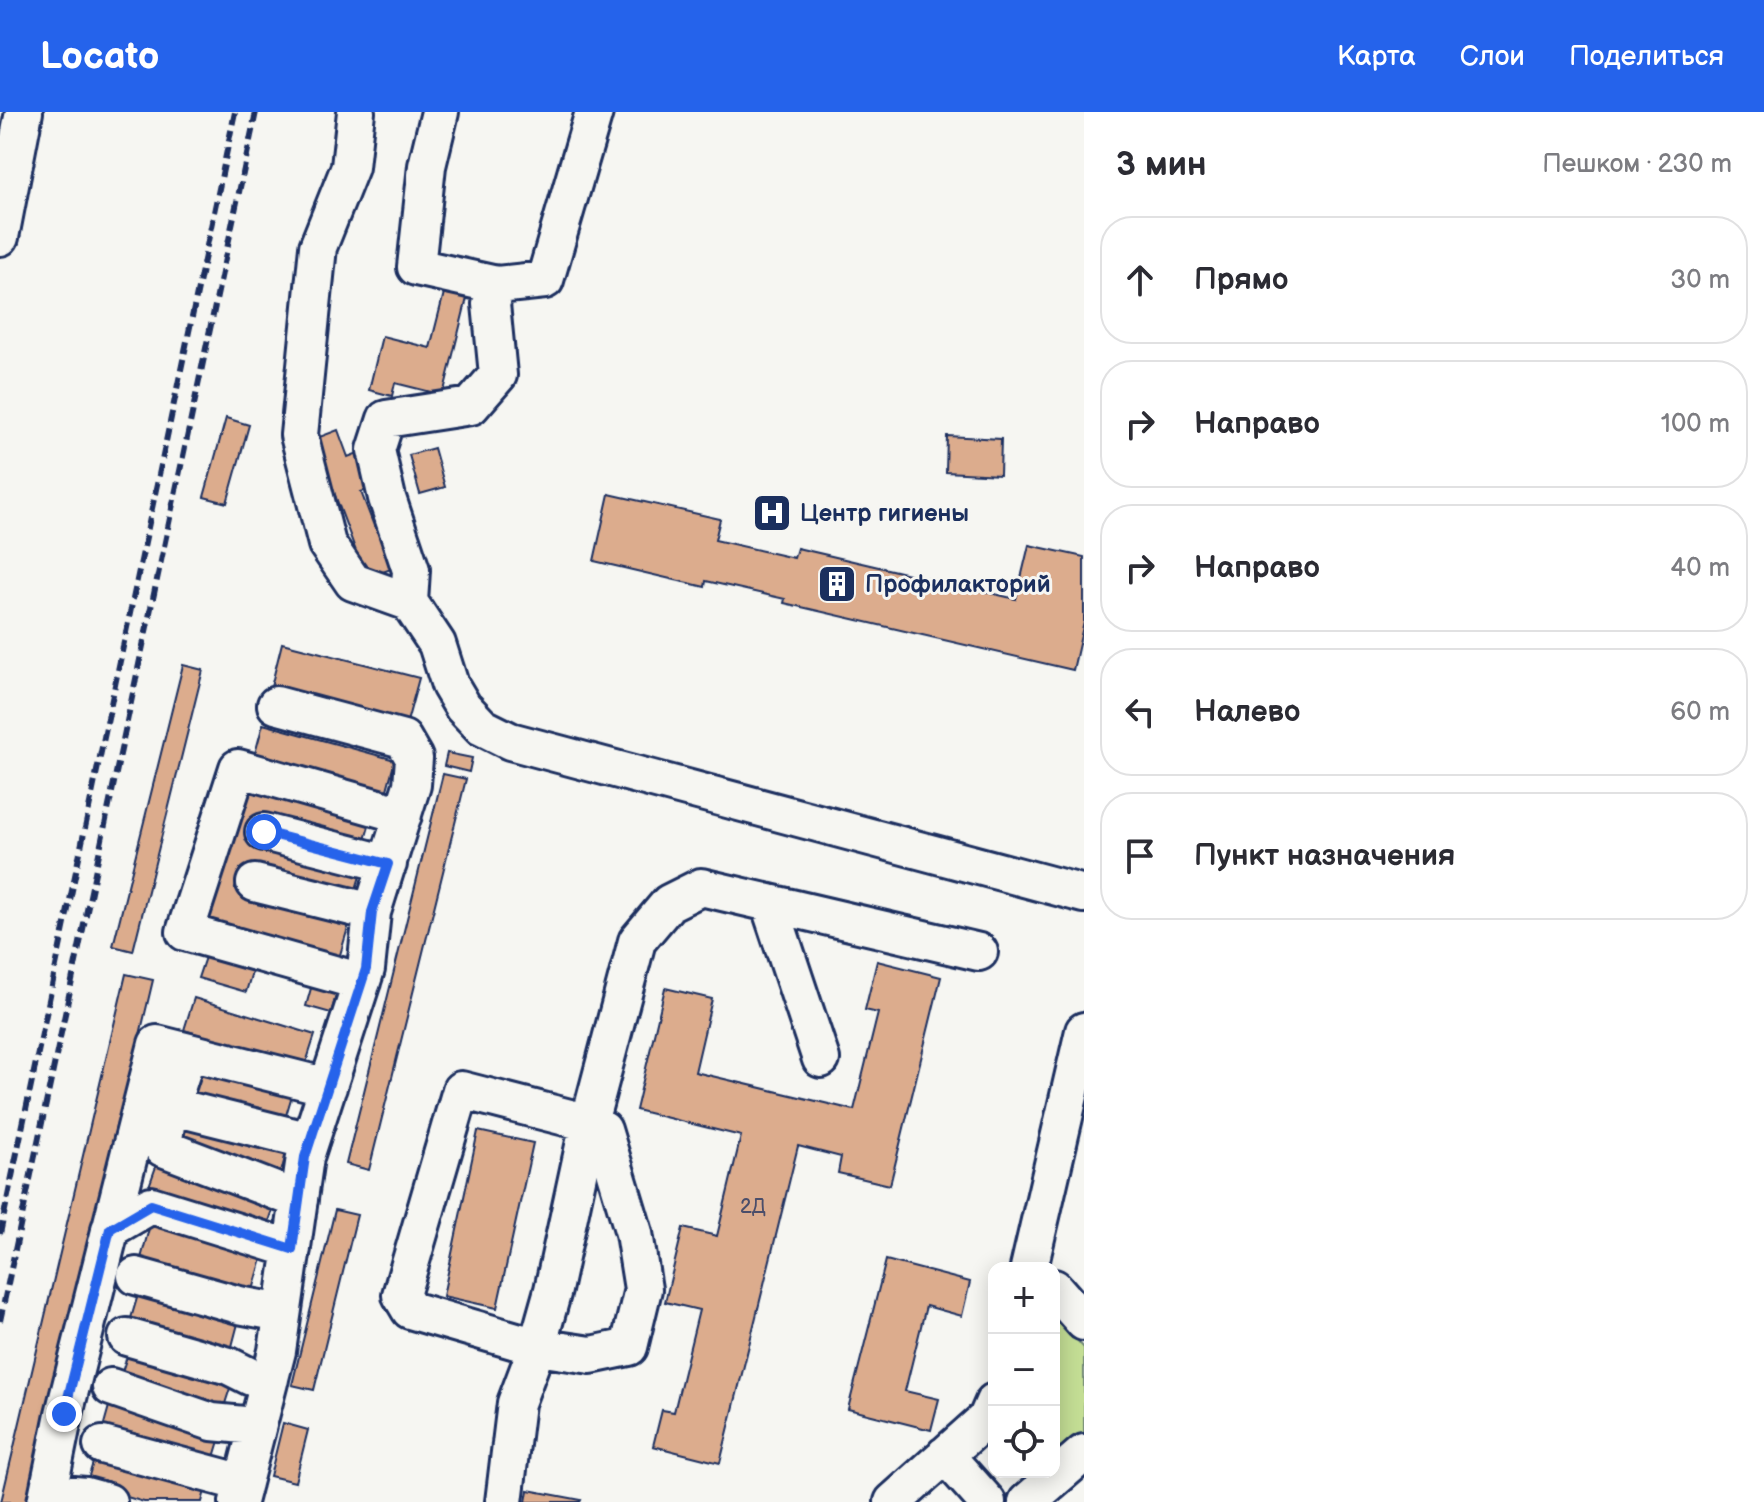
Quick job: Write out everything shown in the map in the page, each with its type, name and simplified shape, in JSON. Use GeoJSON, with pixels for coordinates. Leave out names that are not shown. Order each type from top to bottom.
{"type":"FeatureCollection","features":[{"type":"Feature","properties":{"kind":"street"},"geometry":{"type":"LineString","coordinates":[[1,229],[24,112]]}},
{"type":"Feature","properties":{"kind":"street"},"geometry":{"type":"LineString","coordinates":[[356,112],[350,167],[318,247],[299,435],[327,544],[353,582],[409,602],[437,644],[450,685],[463,707],[482,727],[510,741],[1084,894]]}},
{"type":"Feature","properties":{"kind":"street"},"geometry":{"type":"LineString","coordinates":[[440,112],[427,166],[416,267],[497,285],[545,280],[594,112]]}},
{"type":"Feature","properties":{"kind":"street"},"geometry":{"type":"LineString","coordinates":[[409,602],[411,570],[387,498],[376,450],[386,419],[471,406],[498,375],[491,304],[497,285]]}},
{"type":"Feature","properties":{"kind":"street"},"geometry":{"type":"LineString","coordinates":[[102,1445],[241,1493],[270,1379],[305,1157],[366,969],[372,912],[412,785],[414,758],[403,739],[276,705]]}},
{"type":"Feature","properties":{"kind":"street"},"geometry":{"type":"LineString","coordinates":[[362,982],[185,932],[238,768],[403,815]]}},
{"type":"Feature","properties":{"kind":"street"},"geometry":{"type":"LineString","coordinates":[[264,832],[388,864]]}},
{"type":"Feature","properties":{"kind":"street"},"geometry":{"type":"LineString","coordinates":[[255,883],[372,912]]}},
{"type":"Feature","properties":{"kind":"street"},"geometry":{"type":"LineString","coordinates":[[504,1502],[516,1403],[537,1347],[553,1290],[589,1123],[637,941],[669,903],[701,887],[979,952]]}},
{"type":"Feature","properties":{"kind":"street"},"geometry":{"type":"LineString","coordinates":[[769,903],[821,1059]]}},
{"type":"Feature","properties":{"kind":"street"},"geometry":{"type":"LineString","coordinates":[[1030,1262],[1084,1031]]}},
{"type":"Feature","properties":{"kind":"street"},"geometry":{"type":"LineString","coordinates":[[108,1502],[86,1496],[47,1498],[64,1414],[157,1044],[328,1087]]}},
{"type":"Feature","properties":{"kind":"street"},"geometry":{"type":"LineString","coordinates":[[188,1052],[170,1106],[163,1148],[299,1200]]}},
{"type":"Feature","properties":{"kind":"street"},"geometry":{"type":"LineString","coordinates":[[461,1090],[589,1123],[603,1130],[634,1233],[643,1289],[629,1347],[591,1355],[537,1347],[410,1310],[401,1295],[461,1090]]}},
{"type":"Feature","properties":{"kind":"street"},"geometry":{"type":"LineString","coordinates":[[170,1106],[310,1141]]}},
{"type":"Feature","properties":{"kind":"street"},"geometry":{"type":"LineString","coordinates":[[110,1229],[151,1205],[292,1249]]}},
{"type":"Feature","properties":{"kind":"street"},"geometry":{"type":"LineString","coordinates":[[136,1276],[239,1305],[282,1313]]}},
{"type":"Feature","properties":{"kind":"street"},"geometry":{"type":"LineString","coordinates":[[1060,1295],[1084,1322]]}},
{"type":"Feature","properties":{"kind":"street"},"geometry":{"type":"LineString","coordinates":[[127,1337],[229,1366],[251,1377],[270,1379]]}},
{"type":"Feature","properties":{"kind":"street"},"geometry":{"type":"LineString","coordinates":[[111,1387],[212,1422],[244,1425],[256,1433]]}},
{"type":"Feature","properties":{"kind":"street"},"geometry":{"type":"LineString","coordinates":[[893,1502],[987,1418],[992,1406]]}},
{"type":"Feature","properties":{"kind":"street"},"geometry":{"type":"LineString","coordinates":[[1027,1502],[1084,1453]]}},
{"type":"Feature","properties":{"kind":"street"},"geometry":{"type":"LineString","coordinates":[[945,1455],[987,1502]]}},
{"type":"Feature","properties":{"kind":"green space"},"geometry":{"type":"Polygon","coordinates":[[[1060,1321],[1084,1348],[1084,1432],[1060,1450],[1060,1321]]]}},
{"type":"Feature","properties":{"kind":"building"},"geometry":{"type":"Polygon","coordinates":[[[446,285],[469,290],[443,395],[395,383],[392,396],[369,390],[382,336],[430,348],[446,285]]]}},
{"type":"Feature","properties":{"kind":"building"},"geometry":{"type":"Polygon","coordinates":[[[226,418],[249,425],[227,503],[204,497],[226,418]]]}},
{"type":"Feature","properties":{"kind":"building"},"geometry":{"type":"Polygon","coordinates":[[[338,430],[348,457],[358,453],[371,489],[361,492],[374,526],[388,521],[405,564],[366,578],[314,439],[338,430]]]}},
{"type":"Feature","properties":{"kind":"building"},"geometry":{"type":"Polygon","coordinates":[[[947,436],[1001,439],[1000,475],[946,472],[947,436]]]}},
{"type":"Feature","properties":{"kind":"building"},"geometry":{"type":"Polygon","coordinates":[[[434,448],[445,487],[420,494],[409,455],[434,448]]]}},
{"type":"Feature","properties":{"kind":"building","name":"Профилакторий"},"geometry":{"type":"Polygon","coordinates":[[[609,494],[720,519],[715,540],[794,558],[797,548],[1016,599],[1029,545],[1084,557],[1084,622],[1073,670],[784,603],[785,599],[706,581],[705,587],[594,561],[609,494]]]}},
{"type":"Feature","properties":{"kind":"building"},"geometry":{"type":"Polygon","coordinates":[[[282,643],[419,678],[407,722],[271,687],[282,643]]]}},
{"type":"Feature","properties":{"kind":"building"},"geometry":{"type":"Polygon","coordinates":[[[183,665],[203,670],[133,951],[113,946],[183,665]]]}},
{"type":"Feature","properties":{"kind":"building"},"geometry":{"type":"Polygon","coordinates":[[[263,724],[395,760],[385,797],[253,761],[263,724]]]}},
{"type":"Feature","properties":{"kind":"building"},"geometry":{"type":"Polygon","coordinates":[[[447,753],[472,758],[469,772],[444,766],[447,753]]]}},
{"type":"Feature","properties":{"kind":"building"},"geometry":{"type":"Polygon","coordinates":[[[443,774],[466,779],[369,1170],[346,1164],[443,774]]]}},
{"type":"Feature","properties":{"kind":"building"},"geometry":{"type":"Polygon","coordinates":[[[242,779],[372,816],[362,850],[255,819],[248,841],[361,873],[352,902],[240,869],[235,888],[350,921],[337,965],[200,926],[242,779]]]}},
{"type":"Feature","properties":{"kind":"building"},"geometry":{"type":"Polygon","coordinates":[[[207,951],[254,965],[246,992],[198,978],[207,951]]]}},
{"type":"Feature","properties":{"kind":"building"},"geometry":{"type":"Polygon","coordinates":[[[877,961],[941,977],[890,1185],[838,1173],[841,1157],[798,1146],[720,1463],[653,1446],[662,1410],[674,1412],[699,1310],[665,1302],[683,1228],[717,1236],[741,1136],[636,1110],[665,988],[712,999],[695,1072],[854,1110],[878,1013],[865,1010],[877,961]]]}},
{"type":"Feature","properties":{"kind":"building"},"geometry":{"type":"Polygon","coordinates":[[[126,974],[153,980],[29,1502],[1,1502],[126,974]]]}},
{"type":"Feature","properties":{"kind":"building"},"geometry":{"type":"Polygon","coordinates":[[[313,981],[338,988],[331,1013],[306,1006],[313,981]]]}},
{"type":"Feature","properties":{"kind":"building"},"geometry":{"type":"Polygon","coordinates":[[[194,998],[315,1035],[305,1066],[184,1030],[194,998]]]}},
{"type":"Feature","properties":{"kind":"building"},"geometry":{"type":"Polygon","coordinates":[[[200,1065],[293,1092],[284,1122],[191,1096],[200,1065]]]}},
{"type":"Feature","properties":{"kind":"building"},"geometry":{"type":"Polygon","coordinates":[[[181,1116],[288,1147],[280,1176],[172,1144],[181,1116]]]}},
{"type":"Feature","properties":{"kind":"building"},"geometry":{"type":"Polygon","coordinates":[[[478,1131],[533,1143],[497,1308],[443,1296],[478,1131]]]}},
{"type":"Feature","properties":{"kind":"building"},"geometry":{"type":"Polygon","coordinates":[[[158,1161],[276,1201],[265,1233],[147,1192],[158,1161]]]}},
{"type":"Feature","properties":{"kind":"building"},"geometry":{"type":"Polygon","coordinates":[[[335,1210],[357,1215],[314,1390],[292,1385],[335,1210]]]}},
{"type":"Feature","properties":{"kind":"building"},"geometry":{"type":"Polygon","coordinates":[[[151,1221],[264,1252],[251,1297],[139,1266],[151,1221]]]}},
{"type":"Feature","properties":{"kind":"building"},"geometry":{"type":"Polygon","coordinates":[[[886,1260],[970,1282],[962,1316],[926,1306],[905,1391],[939,1399],[931,1430],[848,1409],[886,1260]]]}},
{"type":"Feature","properties":{"kind":"building"},"geometry":{"type":"Polygon","coordinates":[[[140,1288],[240,1316],[230,1354],[129,1325],[140,1288]]]}},
{"type":"Feature","properties":{"kind":"building"},"geometry":{"type":"Polygon","coordinates":[[[130,1347],[232,1382],[221,1416],[119,1381],[130,1347]]]}},
{"type":"Feature","properties":{"kind":"building"},"geometry":{"type":"Polygon","coordinates":[[[111,1399],[222,1431],[211,1467],[101,1435],[111,1399]]]}},
{"type":"Feature","properties":{"kind":"building"},"geometry":{"type":"Polygon","coordinates":[[[283,1423],[308,1430],[295,1482],[270,1476],[283,1423]]]}},
{"type":"Feature","properties":{"kind":"building"},"geometry":{"type":"Polygon","coordinates":[[[97,1450],[207,1483],[202,1502],[144,1502],[86,1485],[97,1450]]]}},
{"type":"Feature","properties":{"kind":"building"},"geometry":{"type":"Polygon","coordinates":[[[528,1490],[581,1500],[526,1502],[528,1490]]]}},
{"type":"Feature","properties":{"kind":"railway"},"geometry":{"type":"LineString","coordinates":[[0,1234],[235,112]]}},
{"type":"Feature","properties":{"kind":"railway"},"geometry":{"type":"LineString","coordinates":[[0,1321],[256,112]]}},
{"type":"Feature","properties":{"kind":"place","name":"Центр гигиены"},"geometry":{"type":"Point","coordinates":[772,513]}},
{"type":"Feature","properties":{"kind":"place","name":"Профилакторий"},"geometry":{"type":"Point","coordinates":[837,584]}},
{"type":"Feature","properties":{"kind":"route"},"geometry":{"type":"LineString","coordinates":[[64,1414],[110,1229],[151,1205],[292,1249],[305,1157],[366,969],[372,912],[388,864],[264,832]]}}]}
